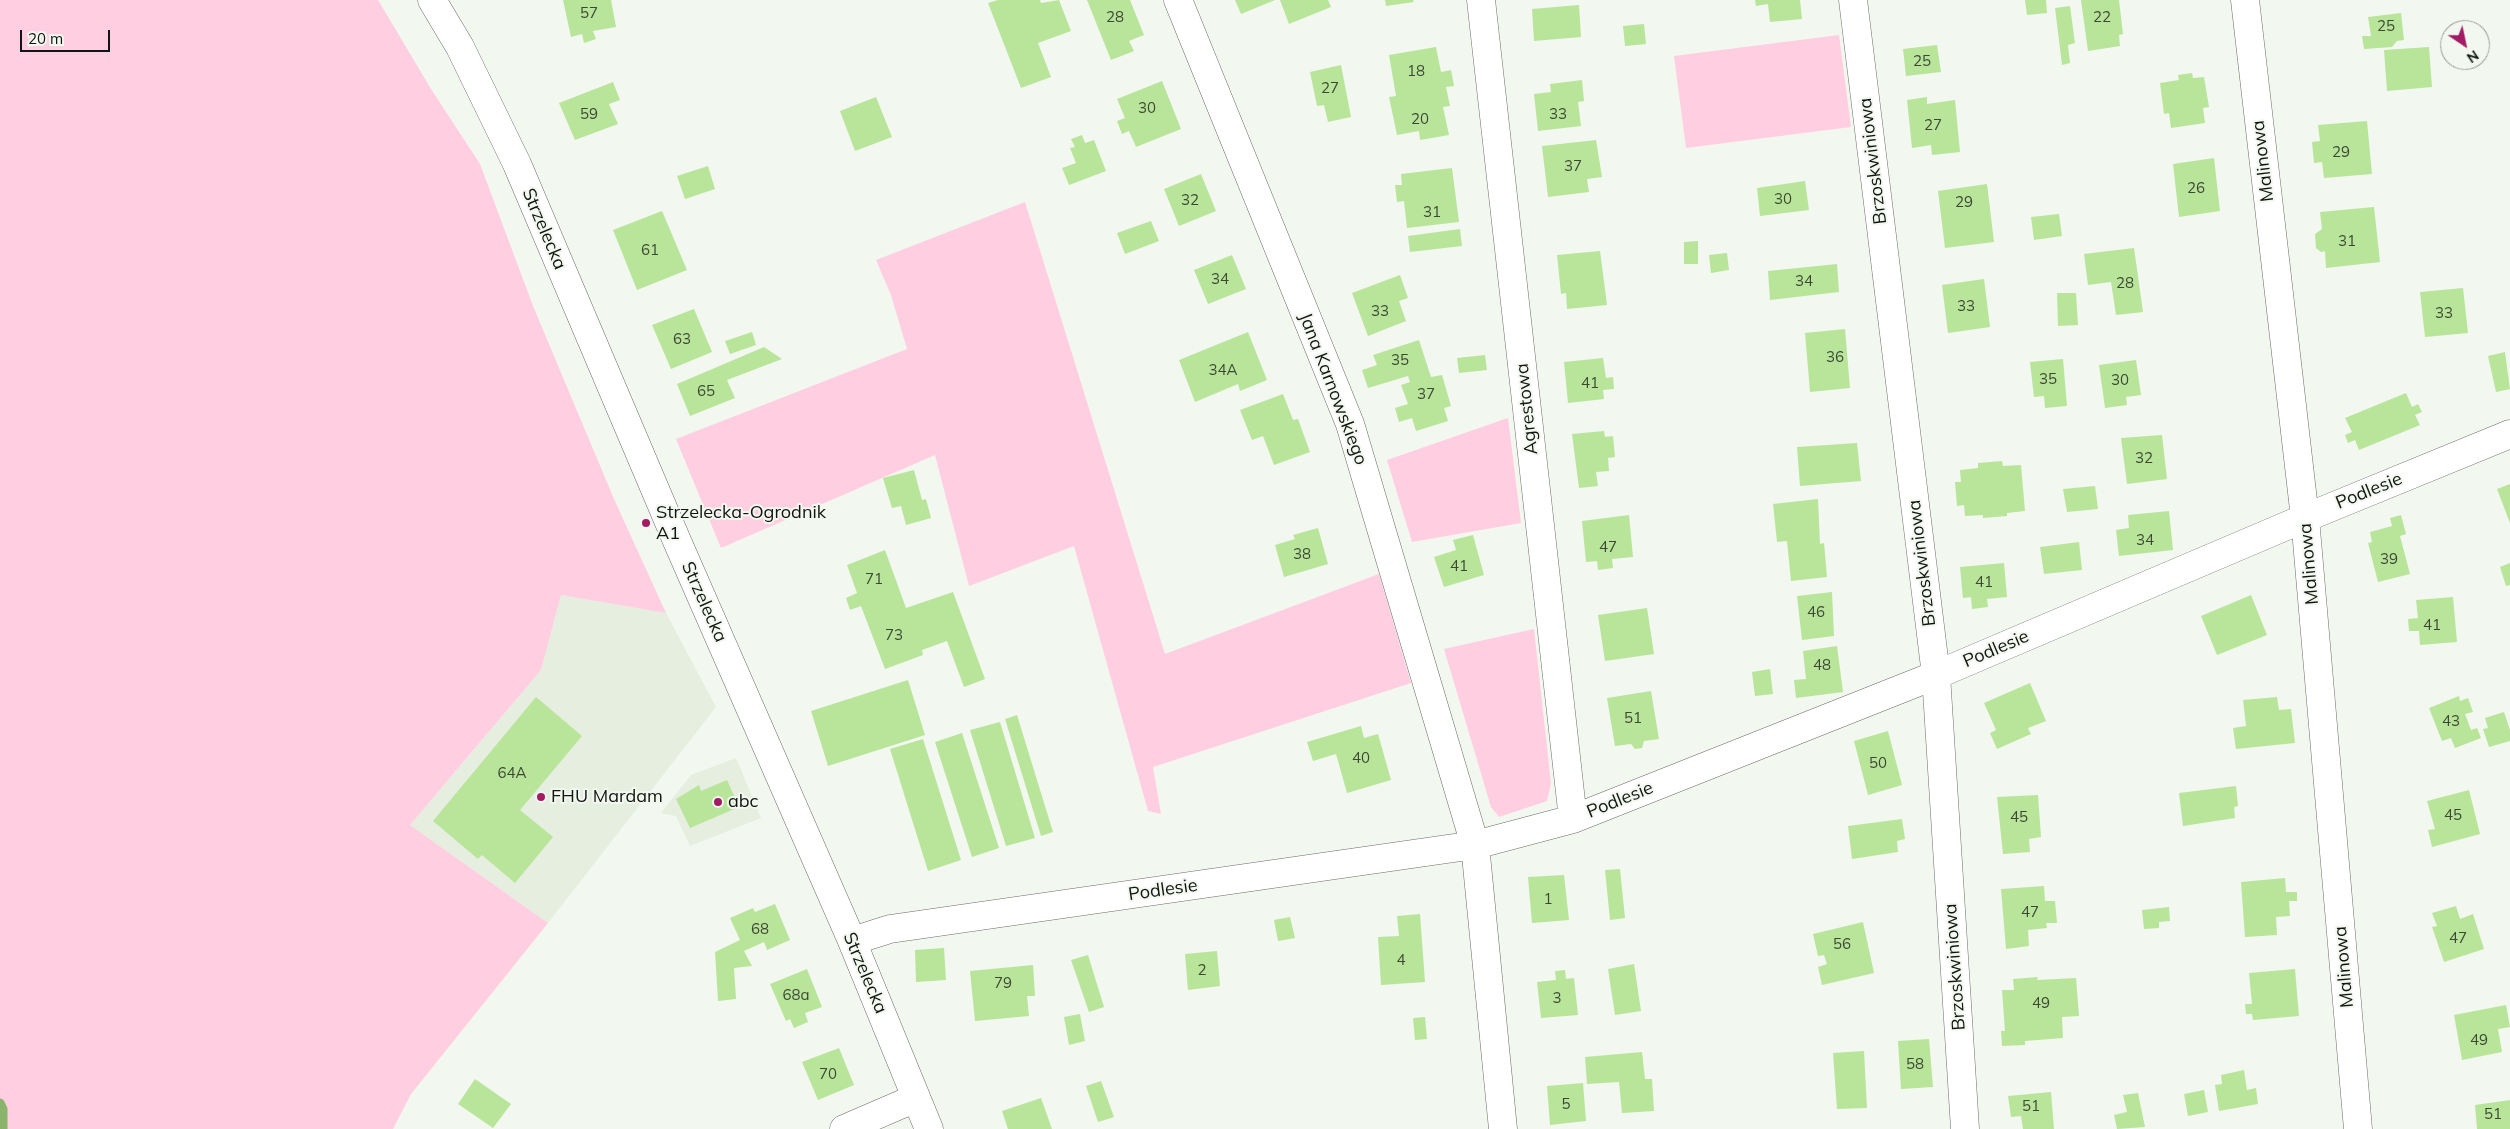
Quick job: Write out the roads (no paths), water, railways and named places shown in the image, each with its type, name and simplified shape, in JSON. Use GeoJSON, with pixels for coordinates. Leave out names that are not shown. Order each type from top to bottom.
{"type":"FeatureCollection","features":[{"type":"Feature","properties":{"kind":"street","name":"Strzelecka"},"geometry":{"type":"LineString","coordinates":[[432,0],[460,47],[517,164],[670,525],[852,941],[929,1129]]}},
{"type":"Feature","properties":{"kind":"street","name":"Jana Karnowskiego"},"geometry":{"type":"LineString","coordinates":[[1178,0],[1350,424],[1475,845]]}},
{"type":"Feature","properties":{"kind":"street","name":"Agrestowa"},"geometry":{"type":"LineString","coordinates":[[1481,0],[1573,819]]}},
{"type":"Feature","properties":{"kind":"street","name":"Brzoskwiniowa"},"geometry":{"type":"LineString","coordinates":[[1853,0],[1936,675],[1965,1129]]}},
{"type":"Feature","properties":{"kind":"street","name":"Malinowa"},"geometry":{"type":"LineString","coordinates":[[2245,0],[2305,518],[2358,1129]]}},
{"type":"Feature","properties":{"kind":"street","name":"Podlesie"},"geometry":{"type":"LineString","coordinates":[[852,941],[890,929],[1475,845],[1573,819],[1936,675],[2305,518],[2510,434]]}},
{"type":"Feature","properties":{"kind":"street"},"geometry":{"type":"LineString","coordinates":[[1475,845],[1503,1129]]}},
{"type":"Feature","properties":{"kind":"street"},"geometry":{"type":"LineString","coordinates":[[844,1129],[916,1098]]}},
{"type":"Feature","properties":{"kind":"waterway"},"geometry":{"type":"LineString","coordinates":[[0,1103],[3,1109],[3,1129]]}},
{"type":"Feature","properties":{"kind":"place","name":"Strzelecka-Ogrodnik A1"},"geometry":{"type":"Point","coordinates":[646,523]}},
{"type":"Feature","properties":{"kind":"place","name":"FHU Mardam"},"geometry":{"type":"Point","coordinates":[541,797]}},
{"type":"Feature","properties":{"kind":"place","name":"abc"},"geometry":{"type":"Point","coordinates":[718,802]}}]}
